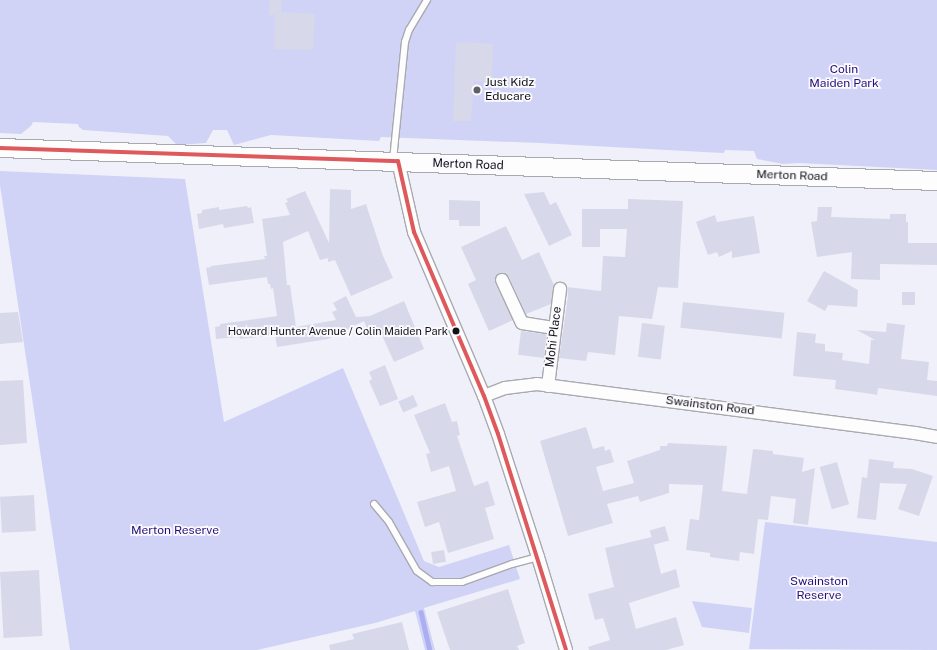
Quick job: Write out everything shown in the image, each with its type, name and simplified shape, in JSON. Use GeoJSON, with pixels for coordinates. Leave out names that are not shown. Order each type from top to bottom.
{"type":"FeatureCollection","features":[{"type":"Feature","properties":{"kind":"main road","name":"Merton Road"},"geometry":{"type":"LineString","coordinates":[[0,148],[937,181]]}},
{"type":"Feature","properties":{"kind":"street"},"geometry":{"type":"LineString","coordinates":[[396,162],[414,232],[484,396],[511,471],[566,650]]}},
{"type":"Feature","properties":{"kind":"street"},"geometry":{"type":"LineString","coordinates":[[502,280],[522,323],[555,328]]}},
{"type":"Feature","properties":{"kind":"street","name":"Mohi Place"},"geometry":{"type":"LineString","coordinates":[[548,386],[560,289]]}},
{"type":"Feature","properties":{"kind":"street","name":"Swainston Road"},"geometry":{"type":"LineString","coordinates":[[484,396],[505,388],[523,385],[548,386],[937,437]]}},
{"type":"Feature","properties":{"kind":"lane"},"geometry":{"type":"LineString","coordinates":[[396,162],[405,42],[409,30],[427,0]]}},
{"type":"Feature","properties":{"kind":"lane"},"geometry":{"type":"LineString","coordinates":[[374,504],[389,522],[417,571],[432,582],[462,582],[512,564],[538,557]]}},
{"type":"Feature","properties":{"kind":"green space","name":"Colin Maiden Park"},"geometry":{"type":"Polygon","coordinates":[[[0,0],[937,0],[937,170],[799,163],[783,164],[757,159],[754,151],[725,150],[724,153],[539,143],[381,137],[379,141],[271,135],[234,145],[227,130],[213,130],[206,143],[177,145],[168,136],[83,130],[78,124],[33,122],[31,126],[21,134],[0,133],[0,0]]]}},
{"type":"Feature","properties":{"kind":"green space","name":"Merton Reserve"},"geometry":{"type":"Polygon","coordinates":[[[0,171],[185,179],[224,422],[343,368],[424,561],[439,567],[509,545],[520,579],[424,608],[435,650],[425,650],[415,611],[375,623],[257,650],[70,650],[0,185],[0,171]]]}},
{"type":"Feature","properties":{"kind":"green space","name":"Swainston Reserve"},"geometry":{"type":"Polygon","coordinates":[[[765,522],[937,542],[937,650],[749,649],[765,522]]]}},
{"type":"Feature","properties":{"kind":"green space"},"geometry":{"type":"Polygon","coordinates":[[[692,601],[752,608],[749,633],[702,627],[692,601]]]}},
{"type":"Feature","properties":{"kind":"building"},"geometry":{"type":"Polygon","coordinates":[[[270,0],[282,0],[281,12],[315,14],[313,50],[274,49],[275,15],[269,15],[270,0]]]}},
{"type":"Feature","properties":{"kind":"building"},"geometry":{"type":"Polygon","coordinates":[[[456,42],[493,44],[492,82],[474,81],[471,121],[453,121],[456,42]]]}},
{"type":"Feature","properties":{"kind":"building"},"geometry":{"type":"Polygon","coordinates":[[[330,189],[351,190],[351,209],[366,204],[383,256],[393,278],[351,296],[335,260],[328,262],[328,258],[320,260],[308,231],[283,242],[287,285],[290,285],[296,327],[336,320],[332,312],[337,310],[333,303],[346,296],[356,317],[370,316],[404,301],[424,349],[394,362],[381,333],[371,338],[364,321],[328,339],[277,347],[275,335],[240,339],[239,337],[216,339],[215,327],[220,326],[220,324],[277,316],[273,288],[271,289],[270,284],[268,284],[267,277],[209,285],[206,268],[211,266],[265,259],[264,256],[267,256],[262,219],[290,215],[285,203],[288,202],[286,199],[305,191],[329,243],[330,189]]]}},
{"type":"Feature","properties":{"kind":"building"},"geometry":{"type":"Polygon","coordinates":[[[544,192],[550,205],[556,202],[572,235],[549,246],[524,194],[544,192]]]}},
{"type":"Feature","properties":{"kind":"building"},"geometry":{"type":"Polygon","coordinates":[[[628,199],[683,201],[678,288],[658,287],[652,319],[619,316],[615,355],[588,352],[586,361],[559,358],[568,296],[567,287],[601,291],[603,256],[625,257],[627,229],[600,229],[600,247],[582,247],[582,209],[628,209],[628,199]]]}},
{"type":"Feature","properties":{"kind":"building"},"geometry":{"type":"Polygon","coordinates":[[[449,200],[480,201],[480,226],[459,226],[459,220],[449,220],[449,200]]]}},
{"type":"Feature","properties":{"kind":"building"},"geometry":{"type":"Polygon","coordinates":[[[247,206],[248,208],[251,207],[254,223],[224,228],[223,224],[199,229],[197,214],[202,213],[202,210],[219,207],[219,210],[247,206]]]}},
{"type":"Feature","properties":{"kind":"building"},"geometry":{"type":"Polygon","coordinates":[[[818,207],[832,207],[831,217],[890,219],[890,214],[906,214],[906,222],[908,222],[908,243],[937,243],[937,265],[880,264],[880,280],[851,279],[852,252],[817,257],[811,222],[817,221],[818,207]]]}},
{"type":"Feature","properties":{"kind":"building"},"geometry":{"type":"Polygon","coordinates":[[[715,215],[717,222],[754,216],[760,253],[732,258],[732,251],[719,257],[717,252],[708,255],[696,222],[715,215]]]}},
{"type":"Feature","properties":{"kind":"building"},"geometry":{"type":"Polygon","coordinates":[[[506,226],[522,260],[539,252],[554,285],[551,304],[526,314],[509,277],[503,273],[499,273],[495,279],[495,283],[513,320],[489,331],[468,284],[476,280],[461,247],[506,226]]]}},
{"type":"Feature","properties":{"kind":"building"},"geometry":{"type":"Polygon","coordinates":[[[824,271],[858,290],[857,307],[828,305],[825,311],[807,301],[824,271]]]}},
{"type":"Feature","properties":{"kind":"building"},"geometry":{"type":"Polygon","coordinates":[[[902,292],[915,292],[915,305],[902,305],[902,292]]]}},
{"type":"Feature","properties":{"kind":"building"},"geometry":{"type":"Polygon","coordinates":[[[683,302],[784,313],[782,339],[680,328],[683,302]]]}},
{"type":"Feature","properties":{"kind":"building"},"geometry":{"type":"Polygon","coordinates":[[[18,312],[23,342],[0,344],[0,313],[18,312]]]}},
{"type":"Feature","properties":{"kind":"building"},"geometry":{"type":"Polygon","coordinates":[[[642,323],[665,326],[661,360],[638,357],[642,323]]]}},
{"type":"Feature","properties":{"kind":"building"},"geometry":{"type":"Polygon","coordinates":[[[887,323],[905,325],[901,359],[929,362],[927,380],[937,381],[937,396],[878,388],[877,395],[835,389],[836,380],[793,376],[797,332],[816,334],[815,343],[825,344],[825,351],[843,353],[842,360],[869,364],[871,340],[875,340],[857,330],[886,332],[887,323]]]}},
{"type":"Feature","properties":{"kind":"building"},"geometry":{"type":"Polygon","coordinates":[[[521,331],[547,334],[544,358],[518,355],[521,331]]]}},
{"type":"Feature","properties":{"kind":"building"},"geometry":{"type":"Polygon","coordinates":[[[385,365],[398,399],[380,406],[369,381],[372,379],[369,372],[385,365]]]}},
{"type":"Feature","properties":{"kind":"building"},"geometry":{"type":"Polygon","coordinates":[[[23,380],[27,443],[0,445],[0,381],[23,380]]]}},
{"type":"Feature","properties":{"kind":"building"},"geometry":{"type":"Polygon","coordinates":[[[413,395],[418,406],[403,412],[398,402],[413,395]]]}},
{"type":"Feature","properties":{"kind":"building"},"geometry":{"type":"Polygon","coordinates":[[[445,403],[452,422],[457,421],[460,435],[457,436],[474,486],[488,481],[495,505],[485,508],[494,539],[448,553],[439,522],[425,527],[417,502],[456,491],[449,466],[431,472],[426,454],[430,453],[414,415],[445,403]]]}},
{"type":"Feature","properties":{"kind":"building"},"geometry":{"type":"Polygon","coordinates":[[[586,427],[593,449],[604,446],[605,451],[610,449],[614,462],[596,467],[603,491],[634,483],[627,461],[660,450],[660,446],[667,446],[668,443],[727,446],[722,491],[747,494],[753,449],[773,451],[773,454],[804,458],[802,472],[815,468],[808,525],[793,523],[796,499],[771,496],[768,520],[758,519],[754,554],[740,552],[739,561],[710,557],[710,553],[686,550],[690,519],[699,520],[703,485],[669,484],[669,493],[640,502],[638,496],[607,504],[613,523],[568,536],[540,441],[586,427]]]}},
{"type":"Feature","properties":{"kind":"building"},"geometry":{"type":"Polygon","coordinates":[[[869,459],[894,462],[893,468],[912,469],[933,476],[919,516],[898,509],[907,484],[880,483],[876,520],[857,518],[862,477],[867,478],[869,459]]]}},
{"type":"Feature","properties":{"kind":"building"},"geometry":{"type":"Polygon","coordinates":[[[837,462],[849,504],[832,509],[820,467],[837,462]]]}},
{"type":"Feature","properties":{"kind":"building"},"geometry":{"type":"Polygon","coordinates":[[[34,495],[36,531],[2,533],[0,497],[34,495]]]}},
{"type":"Feature","properties":{"kind":"building"},"geometry":{"type":"Polygon","coordinates":[[[665,526],[669,540],[654,545],[650,530],[665,526]]]}},
{"type":"Feature","properties":{"kind":"building"},"geometry":{"type":"Polygon","coordinates":[[[652,537],[661,574],[676,569],[680,587],[629,603],[636,629],[676,617],[684,645],[666,650],[589,650],[588,647],[610,640],[603,618],[595,620],[588,594],[614,587],[605,548],[652,537]]]}},
{"type":"Feature","properties":{"kind":"building"},"geometry":{"type":"Polygon","coordinates":[[[444,550],[446,562],[433,564],[431,552],[444,550]]]}},
{"type":"Feature","properties":{"kind":"building"},"geometry":{"type":"Polygon","coordinates":[[[39,570],[42,636],[4,638],[0,572],[39,570]]]}},
{"type":"Feature","properties":{"kind":"building"},"geometry":{"type":"Polygon","coordinates":[[[508,589],[525,643],[517,646],[519,650],[450,650],[437,612],[508,589]]]}},
{"type":"Feature","properties":{"kind":"building"},"geometry":{"type":"Polygon","coordinates":[[[402,622],[409,650],[330,650],[329,645],[354,639],[352,634],[402,622]]]}},
{"type":"Feature","properties":{"kind":"waterway"},"geometry":{"type":"LineString","coordinates":[[421,612],[430,650]]}},
{"type":"Feature","properties":{"kind":"transit line"},"geometry":{"type":"LineString","coordinates":[[0,148],[398,161],[414,232],[484,396],[498,434],[566,650]]}},
{"type":"Feature","properties":{"kind":"place","name":"Just Kidz Educare"},"geometry":{"type":"Point","coordinates":[477,90]}},
{"type":"Feature","properties":{"kind":"place","name":"Howard Hunter Avenue / Colin Maiden Park"},"geometry":{"type":"Point","coordinates":[456,331]}}]}
